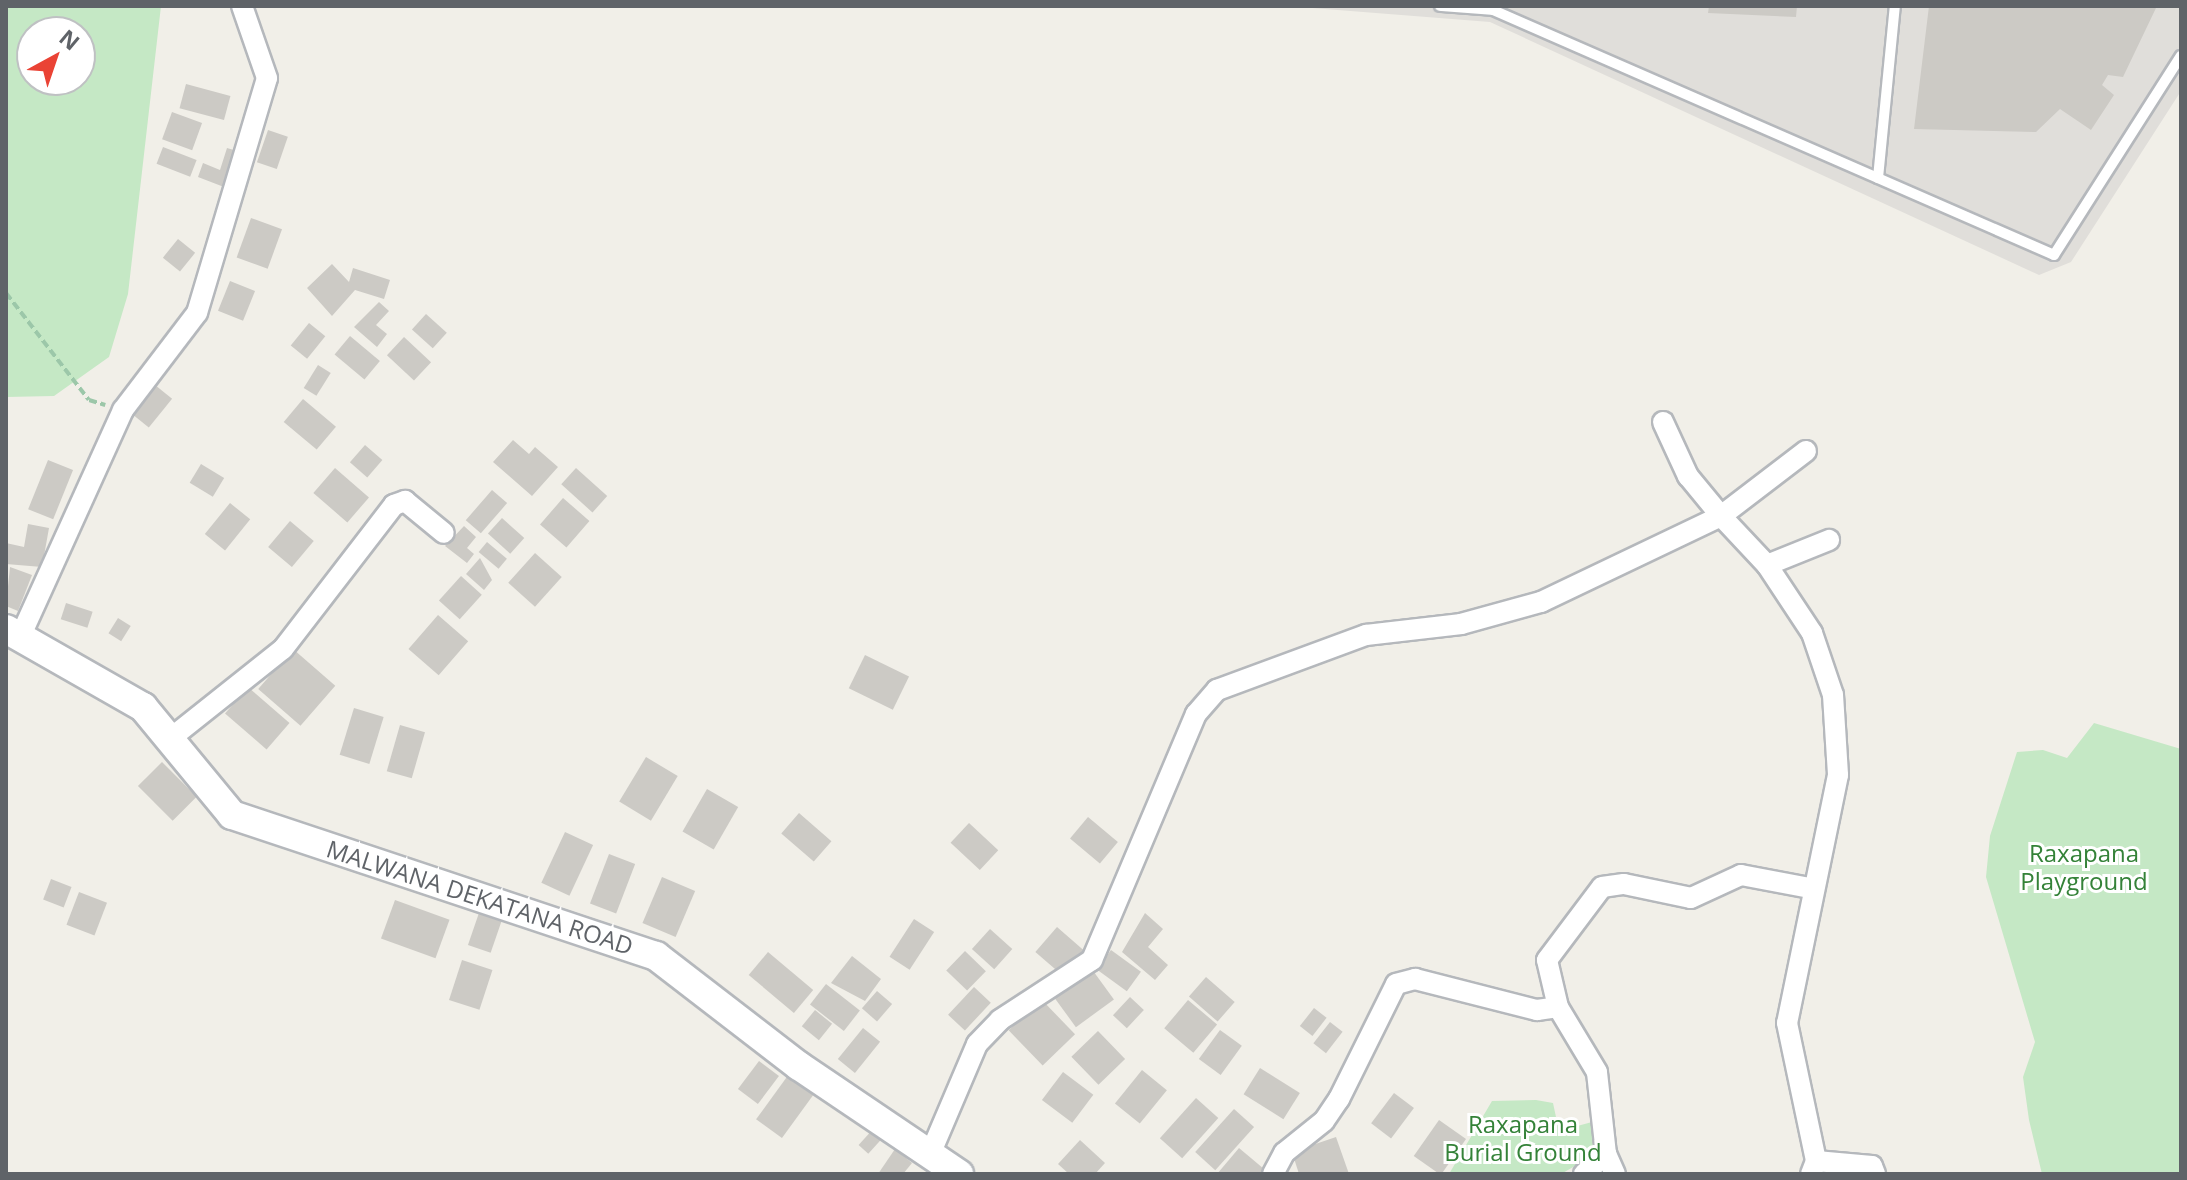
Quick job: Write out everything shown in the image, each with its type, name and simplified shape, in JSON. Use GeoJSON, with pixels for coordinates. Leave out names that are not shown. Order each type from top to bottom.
{"type":"FeatureCollection","features":[{"type":"Feature","properties":{"kind":"main road","name":"MALWANA DEKATANA ROAD"},"geometry":{"type":"LineString","coordinates":[[13,632],[143,707],[171,738],[207,791],[248,822],[656,956],[799,1066],[931,1152],[959,1174]]}},
{"type":"Feature","properties":{"kind":"street"},"geometry":{"type":"LineString","coordinates":[[13,632],[123,410],[197,313],[267,78],[242,6]]}},
{"type":"Feature","properties":{"kind":"street"},"geometry":{"type":"LineString","coordinates":[[1663,422],[1688,476],[1767,565],[1812,633],[1833,695],[1838,775],[1810,888],[1787,1023],[1814,1168],[1872,1166],[1875,1174]]}},
{"type":"Feature","properties":{"kind":"street"},"geometry":{"type":"LineString","coordinates":[[931,1152],[977,1044],[1000,1020],[1092,960],[1132,875],[1138,844],[1196,714],[1217,690],[1366,635],[1461,624],[1541,602],[1599,570],[1721,516],[1806,451]]}},
{"type":"Feature","properties":{"kind":"street"},"geometry":{"type":"LineString","coordinates":[[171,738],[283,649],[394,505],[405,501],[444,533]]}},
{"type":"Feature","properties":{"kind":"street"},"geometry":{"type":"LineString","coordinates":[[1767,565],[1829,540]]}},
{"type":"Feature","properties":{"kind":"street"},"geometry":{"type":"LineString","coordinates":[[1615,1174],[1606,1154],[1597,1072],[1558,1007],[1547,960],[1602,887],[1624,884],[1691,898],[1741,875],[1810,888]]}},
{"type":"Feature","properties":{"kind":"street"},"geometry":{"type":"LineString","coordinates":[[1273,1174],[1284,1153],[1324,1121],[1339,1099],[1396,984],[1415,979],[1537,1010],[1558,1007]]}},
{"type":"Feature","properties":{"kind":"street"},"geometry":{"type":"LineString","coordinates":[[1584,1174],[1606,1154]]}},
{"type":"Feature","properties":{"kind":"lane"},"geometry":{"type":"LineString","coordinates":[[1440,6],[1493,10],[2054,255],[2181,56]]}},
{"type":"Feature","properties":{"kind":"lane"},"geometry":{"type":"LineString","coordinates":[[1878,178],[1895,6]]}},
{"type":"Feature","properties":{"kind":"path"},"geometry":{"type":"LineString","coordinates":[[6,293],[89,400],[123,410]]}},
{"type":"Feature","properties":{"kind":"shaded area"},"geometry":{"type":"Polygon","coordinates":[[[1287,6],[2181,6],[2181,91],[2071,262],[2039,275],[1490,22],[1287,6]]]}},
{"type":"Feature","properties":{"kind":"green space"},"geometry":{"type":"Polygon","coordinates":[[[6,6],[161,6],[128,294],[109,357],[54,396],[6,397],[6,6]]]}},
{"type":"Feature","properties":{"kind":"green space","name":"Raxapana Playground"},"geometry":{"type":"Polygon","coordinates":[[[2094,723],[2181,749],[2181,1174],[2042,1174],[2029,1120],[2023,1077],[2035,1042],[1986,877],[1990,836],[2017,752],[2043,750],[2067,758],[2094,723]]]}},
{"type":"Feature","properties":{"kind":"green space","name":"Raxapana Burial Ground"},"geometry":{"type":"Polygon","coordinates":[[[1536,1100],[1553,1103],[1559,1131],[1592,1122],[1594,1155],[1561,1174],[1449,1174],[1492,1101],[1536,1100]]]}},
{"type":"Feature","properties":{"kind":"building"},"geometry":{"type":"Polygon","coordinates":[[[1709,6],[1797,6],[1796,17],[1708,13],[1709,6]]]}},
{"type":"Feature","properties":{"kind":"building"},"geometry":{"type":"Polygon","coordinates":[[[1929,6],[2156,8],[2123,77],[2108,75],[2102,85],[2114,95],[2091,130],[2060,109],[2036,132],[1914,129],[1929,6]]]}},
{"type":"Feature","properties":{"kind":"building"},"geometry":{"type":"Polygon","coordinates":[[[186,84],[230,96],[224,120],[180,108],[186,84]]]}},
{"type":"Feature","properties":{"kind":"building"},"geometry":{"type":"Polygon","coordinates":[[[172,112],[202,123],[192,150],[162,139],[172,112]]]}},
{"type":"Feature","properties":{"kind":"building"},"geometry":{"type":"Polygon","coordinates":[[[268,130],[288,137],[277,169],[257,162],[268,130]]]}},
{"type":"Feature","properties":{"kind":"building"},"geometry":{"type":"Polygon","coordinates":[[[163,147],[197,160],[190,177],[157,164],[163,147]]]}},
{"type":"Feature","properties":{"kind":"building"},"geometry":{"type":"Polygon","coordinates":[[[227,148],[237,151],[224,187],[198,177],[203,163],[220,170],[227,148]]]}},
{"type":"Feature","properties":{"kind":"building"},"geometry":{"type":"Polygon","coordinates":[[[251,218],[282,229],[268,269],[237,257],[251,218]]]}},
{"type":"Feature","properties":{"kind":"building"},"geometry":{"type":"Polygon","coordinates":[[[178,239],[195,253],[180,271],[163,258],[178,239]]]}},
{"type":"Feature","properties":{"kind":"building"},"geometry":{"type":"Polygon","coordinates":[[[332,264],[349,282],[353,268],[390,280],[384,299],[355,290],[332,316],[307,288],[332,264]]]}},
{"type":"Feature","properties":{"kind":"building"},"geometry":{"type":"Polygon","coordinates":[[[230,281],[255,291],[243,321],[218,311],[230,281]]]}},
{"type":"Feature","properties":{"kind":"building"},"geometry":{"type":"Polygon","coordinates":[[[379,302],[389,311],[376,325],[387,334],[377,347],[354,327],[379,302]]]}},
{"type":"Feature","properties":{"kind":"building"},"geometry":{"type":"Polygon","coordinates":[[[426,314],[447,333],[433,348],[412,330],[426,314]]]}},
{"type":"Feature","properties":{"kind":"building"},"geometry":{"type":"Polygon","coordinates":[[[309,323],[325,336],[307,359],[291,346],[309,323]]]}},
{"type":"Feature","properties":{"kind":"building"},"geometry":{"type":"Polygon","coordinates":[[[350,336],[380,361],[364,379],[335,354],[350,336]]]}},
{"type":"Feature","properties":{"kind":"building"},"geometry":{"type":"Polygon","coordinates":[[[404,337],[431,362],[414,381],[387,355],[404,337]]]}},
{"type":"Feature","properties":{"kind":"building"},"geometry":{"type":"Polygon","coordinates":[[[318,365],[331,373],[316,396],[304,388],[318,365]]]}},
{"type":"Feature","properties":{"kind":"building"},"geometry":{"type":"Polygon","coordinates":[[[155,385],[172,399],[149,428],[132,414],[155,385]]]}},
{"type":"Feature","properties":{"kind":"building"},"geometry":{"type":"Polygon","coordinates":[[[303,399],[336,427],[317,450],[284,422],[303,399]]]}},
{"type":"Feature","properties":{"kind":"building"},"geometry":{"type":"Polygon","coordinates":[[[513,440],[529,454],[535,447],[558,467],[532,496],[493,462],[513,440]]]}},
{"type":"Feature","properties":{"kind":"building"},"geometry":{"type":"Polygon","coordinates":[[[365,445],[382,460],[367,477],[350,462],[365,445]]]}},
{"type":"Feature","properties":{"kind":"building"},"geometry":{"type":"Polygon","coordinates":[[[48,460],[73,470],[53,519],[28,509],[48,460]]]}},
{"type":"Feature","properties":{"kind":"building"},"geometry":{"type":"Polygon","coordinates":[[[201,464],[224,478],[213,497],[190,483],[201,464]]]}},
{"type":"Feature","properties":{"kind":"building"},"geometry":{"type":"Polygon","coordinates":[[[335,468],[369,498],[347,522],[313,493],[335,468]]]}},
{"type":"Feature","properties":{"kind":"building"},"geometry":{"type":"Polygon","coordinates":[[[576,468],[607,496],[592,512],[561,484],[576,468]]]}},
{"type":"Feature","properties":{"kind":"building"},"geometry":{"type":"Polygon","coordinates":[[[492,490],[507,503],[481,533],[466,520],[492,490]]]}},
{"type":"Feature","properties":{"kind":"building"},"geometry":{"type":"Polygon","coordinates":[[[563,498],[589,521],[566,547],[540,524],[563,498]]]}},
{"type":"Feature","properties":{"kind":"building"},"geometry":{"type":"Polygon","coordinates":[[[230,503],[250,519],[225,550],[205,534],[230,503]]]}},
{"type":"Feature","properties":{"kind":"building"},"geometry":{"type":"Polygon","coordinates":[[[502,518],[524,538],[510,554],[488,534],[502,518]]]}},
{"type":"Feature","properties":{"kind":"building"},"geometry":{"type":"Polygon","coordinates":[[[290,521],[314,541],[292,567],[268,547],[290,521]]]}},
{"type":"Feature","properties":{"kind":"building"},"geometry":{"type":"Polygon","coordinates":[[[28,524],[49,528],[42,567],[6,564],[6,543],[24,547],[28,524]]]}},
{"type":"Feature","properties":{"kind":"building"},"geometry":{"type":"Polygon","coordinates":[[[464,526],[476,537],[467,548],[474,554],[467,563],[445,546],[464,526]]]}},
{"type":"Feature","properties":{"kind":"building"},"geometry":{"type":"Polygon","coordinates":[[[487,542],[507,559],[499,569],[479,552],[487,542]]]}},
{"type":"Feature","properties":{"kind":"building"},"geometry":{"type":"Polygon","coordinates":[[[535,553],[562,577],[535,607],[508,583],[535,553]]]}},
{"type":"Feature","properties":{"kind":"building"},"geometry":{"type":"Polygon","coordinates":[[[480,558],[492,580],[484,590],[466,574],[480,558]]]}},
{"type":"Feature","properties":{"kind":"building"},"geometry":{"type":"Polygon","coordinates":[[[10,567],[32,575],[18,611],[6,606],[10,567]]]}},
{"type":"Feature","properties":{"kind":"building"},"geometry":{"type":"Polygon","coordinates":[[[461,576],[482,595],[460,619],[439,601],[461,576]]]}},
{"type":"Feature","properties":{"kind":"building"},"geometry":{"type":"Polygon","coordinates":[[[66,603],[93,612],[87,628],[61,619],[66,603]]]}},
{"type":"Feature","properties":{"kind":"building"},"geometry":{"type":"Polygon","coordinates":[[[438,615],[468,641],[439,675],[408,649],[438,615]]]}},
{"type":"Feature","properties":{"kind":"building"},"geometry":{"type":"Polygon","coordinates":[[[118,618],[131,626],[121,641],[108,633],[118,618]]]}},
{"type":"Feature","properties":{"kind":"building"},"geometry":{"type":"Polygon","coordinates":[[[293,649],[335,686],[300,726],[258,689],[293,649]]]}},
{"type":"Feature","properties":{"kind":"building"},"geometry":{"type":"Polygon","coordinates":[[[865,655],[909,676],[893,710],[849,688],[865,655]]]}},
{"type":"Feature","properties":{"kind":"building"},"geometry":{"type":"Polygon","coordinates":[[[248,687],[290,723],[267,749],[225,713],[248,687]]]}},
{"type":"Feature","properties":{"kind":"building"},"geometry":{"type":"Polygon","coordinates":[[[354,708],[384,717],[369,764],[340,755],[354,708]]]}},
{"type":"Feature","properties":{"kind":"building"},"geometry":{"type":"Polygon","coordinates":[[[400,725],[425,732],[412,778],[387,771],[400,725]]]}},
{"type":"Feature","properties":{"kind":"building"},"geometry":{"type":"Polygon","coordinates":[[[646,757],[678,776],[651,821],[619,802],[646,757]]]}},
{"type":"Feature","properties":{"kind":"building"},"geometry":{"type":"Polygon","coordinates":[[[162,762],[197,797],[173,821],[138,786],[162,762]]]}},
{"type":"Feature","properties":{"kind":"building"},"geometry":{"type":"Polygon","coordinates":[[[707,789],[738,807],[714,849],[682,831],[707,789]]]}},
{"type":"Feature","properties":{"kind":"building"},"geometry":{"type":"Polygon","coordinates":[[[799,813],[831,841],[814,862],[781,833],[799,813]]]}},
{"type":"Feature","properties":{"kind":"building"},"geometry":{"type":"Polygon","coordinates":[[[1088,817],[1118,842],[1100,864],[1070,838],[1088,817]]]}},
{"type":"Feature","properties":{"kind":"building"},"geometry":{"type":"Polygon","coordinates":[[[969,823],[998,850],[980,870],[951,843],[969,823]]]}},
{"type":"Feature","properties":{"kind":"building"},"geometry":{"type":"Polygon","coordinates":[[[565,832],[593,845],[569,896],[541,883],[565,832]]]}},
{"type":"Feature","properties":{"kind":"building"},"geometry":{"type":"Polygon","coordinates":[[[609,854],[635,864],[616,914],[590,903],[609,854]]]}},
{"type":"Feature","properties":{"kind":"building"},"geometry":{"type":"Polygon","coordinates":[[[662,877],[695,891],[676,937],[642,923],[662,877]]]}},
{"type":"Feature","properties":{"kind":"building"},"geometry":{"type":"Polygon","coordinates":[[[51,879],[72,887],[64,907],[43,900],[51,879]]]}},
{"type":"Feature","properties":{"kind":"building"},"geometry":{"type":"Polygon","coordinates":[[[79,892],[107,903],[94,935],[66,925],[79,892]]]}},
{"type":"Feature","properties":{"kind":"building"},"geometry":{"type":"Polygon","coordinates":[[[395,900],[450,920],[435,958],[381,939],[395,900]]]}},
{"type":"Feature","properties":{"kind":"building"},"geometry":{"type":"Polygon","coordinates":[[[480,910],[503,918],[491,953],[468,945],[480,910]]]}},
{"type":"Feature","properties":{"kind":"building"},"geometry":{"type":"Polygon","coordinates":[[[1145,913],[1163,929],[1148,947],[1168,965],[1155,980],[1122,952],[1145,913]]]}},
{"type":"Feature","properties":{"kind":"building"},"geometry":{"type":"Polygon","coordinates":[[[914,919],[934,932],[910,970],[889,957],[914,919]]]}},
{"type":"Feature","properties":{"kind":"building"},"geometry":{"type":"Polygon","coordinates":[[[1057,927],[1086,952],[1064,977],[1035,952],[1057,927]]]}},
{"type":"Feature","properties":{"kind":"building"},"geometry":{"type":"Polygon","coordinates":[[[990,929],[1012,949],[994,969],[972,949],[990,929]]]}},
{"type":"Feature","properties":{"kind":"building"},"geometry":{"type":"Polygon","coordinates":[[[1111,950],[1141,972],[1127,991],[1097,969],[1111,950]]]}},
{"type":"Feature","properties":{"kind":"building"},"geometry":{"type":"Polygon","coordinates":[[[965,951],[986,971],[967,991],[946,970],[965,951]]]}},
{"type":"Feature","properties":{"kind":"building"},"geometry":{"type":"Polygon","coordinates":[[[768,952],[813,990],[794,1013],[749,975],[768,952]]]}},
{"type":"Feature","properties":{"kind":"building"},"geometry":{"type":"Polygon","coordinates":[[[852,956],[881,979],[865,1001],[831,983],[852,956]]]}},
{"type":"Feature","properties":{"kind":"building"},"geometry":{"type":"Polygon","coordinates":[[[462,960],[492,970],[479,1010],[449,1000],[462,960]]]}},
{"type":"Feature","properties":{"kind":"building"},"geometry":{"type":"Polygon","coordinates":[[[1091,968],[1114,1000],[1076,1027],[1053,996],[1091,968]]]}},
{"type":"Feature","properties":{"kind":"building"},"geometry":{"type":"Polygon","coordinates":[[[1206,977],[1235,1002],[1218,1022],[1189,997],[1206,977]]]}},
{"type":"Feature","properties":{"kind":"building"},"geometry":{"type":"Polygon","coordinates":[[[826,984],[860,1010],[844,1031],[810,1004],[826,984]]]}},
{"type":"Feature","properties":{"kind":"building"},"geometry":{"type":"Polygon","coordinates":[[[974,987],[991,1003],[965,1030],[948,1015],[974,987]]]}},
{"type":"Feature","properties":{"kind":"building"},"geometry":{"type":"Polygon","coordinates":[[[877,991],[892,1004],[877,1021],[862,1008],[877,991]]]}},
{"type":"Feature","properties":{"kind":"building"},"geometry":{"type":"Polygon","coordinates":[[[1130,997],[1144,1010],[1127,1028],[1113,1015],[1130,997]]]}},
{"type":"Feature","properties":{"kind":"building"},"geometry":{"type":"Polygon","coordinates":[[[1041,999],[1075,1034],[1043,1066],[1009,1030],[1041,999]]]}},
{"type":"Feature","properties":{"kind":"building"},"geometry":{"type":"Polygon","coordinates":[[[1188,1000],[1217,1024],[1193,1053],[1164,1028],[1188,1000]]]}},
{"type":"Feature","properties":{"kind":"building"},"geometry":{"type":"Polygon","coordinates":[[[1314,1008],[1327,1018],[1312,1036],[1300,1026],[1314,1008]]]}},
{"type":"Feature","properties":{"kind":"building"},"geometry":{"type":"Polygon","coordinates":[[[815,1010],[832,1024],[819,1040],[802,1026],[815,1010]]]}},
{"type":"Feature","properties":{"kind":"building"},"geometry":{"type":"Polygon","coordinates":[[[1330,1022],[1343,1032],[1326,1053],[1313,1043],[1330,1022]]]}},
{"type":"Feature","properties":{"kind":"building"},"geometry":{"type":"Polygon","coordinates":[[[863,1028],[880,1042],[855,1073],[838,1059],[863,1028]]]}},
{"type":"Feature","properties":{"kind":"building"},"geometry":{"type":"Polygon","coordinates":[[[1220,1030],[1242,1046],[1221,1075],[1199,1059],[1220,1030]]]}},
{"type":"Feature","properties":{"kind":"building"},"geometry":{"type":"Polygon","coordinates":[[[1098,1031],[1125,1059],[1098,1085],[1071,1057],[1098,1031]]]}},
{"type":"Feature","properties":{"kind":"building"},"geometry":{"type":"Polygon","coordinates":[[[759,1061],[779,1076],[758,1104],[738,1089],[759,1061]]]}},
{"type":"Feature","properties":{"kind":"building"},"geometry":{"type":"Polygon","coordinates":[[[1260,1068],[1300,1093],[1283,1119],[1244,1094],[1260,1068]]]}},
{"type":"Feature","properties":{"kind":"building"},"geometry":{"type":"Polygon","coordinates":[[[1142,1070],[1167,1090],[1140,1124],[1115,1103],[1142,1070]]]}},
{"type":"Feature","properties":{"kind":"building"},"geometry":{"type":"Polygon","coordinates":[[[1063,1072],[1093,1095],[1072,1123],[1042,1100],[1063,1072]]]}},
{"type":"Feature","properties":{"kind":"building"},"geometry":{"type":"Polygon","coordinates":[[[789,1074],[815,1093],[782,1138],[756,1119],[789,1074]]]}},
{"type":"Feature","properties":{"kind":"building"},"geometry":{"type":"Polygon","coordinates":[[[1394,1093],[1414,1108],[1391,1138],[1371,1123],[1394,1093]]]}},
{"type":"Feature","properties":{"kind":"building"},"geometry":{"type":"Polygon","coordinates":[[[1196,1098],[1218,1118],[1182,1158],[1160,1138],[1196,1098]]]}},
{"type":"Feature","properties":{"kind":"building"},"geometry":{"type":"Polygon","coordinates":[[[1234,1109],[1254,1127],[1215,1170],[1195,1152],[1234,1109]]]}},
{"type":"Feature","properties":{"kind":"building"},"geometry":{"type":"Polygon","coordinates":[[[1439,1120],[1466,1139],[1441,1174],[1414,1156],[1439,1120]]]}},
{"type":"Feature","properties":{"kind":"building"},"geometry":{"type":"Polygon","coordinates":[[[874,1128],[884,1137],[868,1154],[859,1145],[874,1128]]]}},
{"type":"Feature","properties":{"kind":"building"},"geometry":{"type":"Polygon","coordinates":[[[1336,1137],[1349,1174],[1299,1174],[1292,1152],[1336,1137]]]}},
{"type":"Feature","properties":{"kind":"building"},"geometry":{"type":"Polygon","coordinates":[[[1080,1140],[1105,1163],[1095,1174],[1069,1174],[1058,1164],[1080,1140]]]}},
{"type":"Feature","properties":{"kind":"building"},"geometry":{"type":"Polygon","coordinates":[[[1239,1148],[1270,1174],[1217,1174],[1239,1148]]]}},
{"type":"Feature","properties":{"kind":"building"},"geometry":{"type":"Polygon","coordinates":[[[895,1149],[912,1163],[903,1174],[878,1174],[895,1149]]]}}]}
